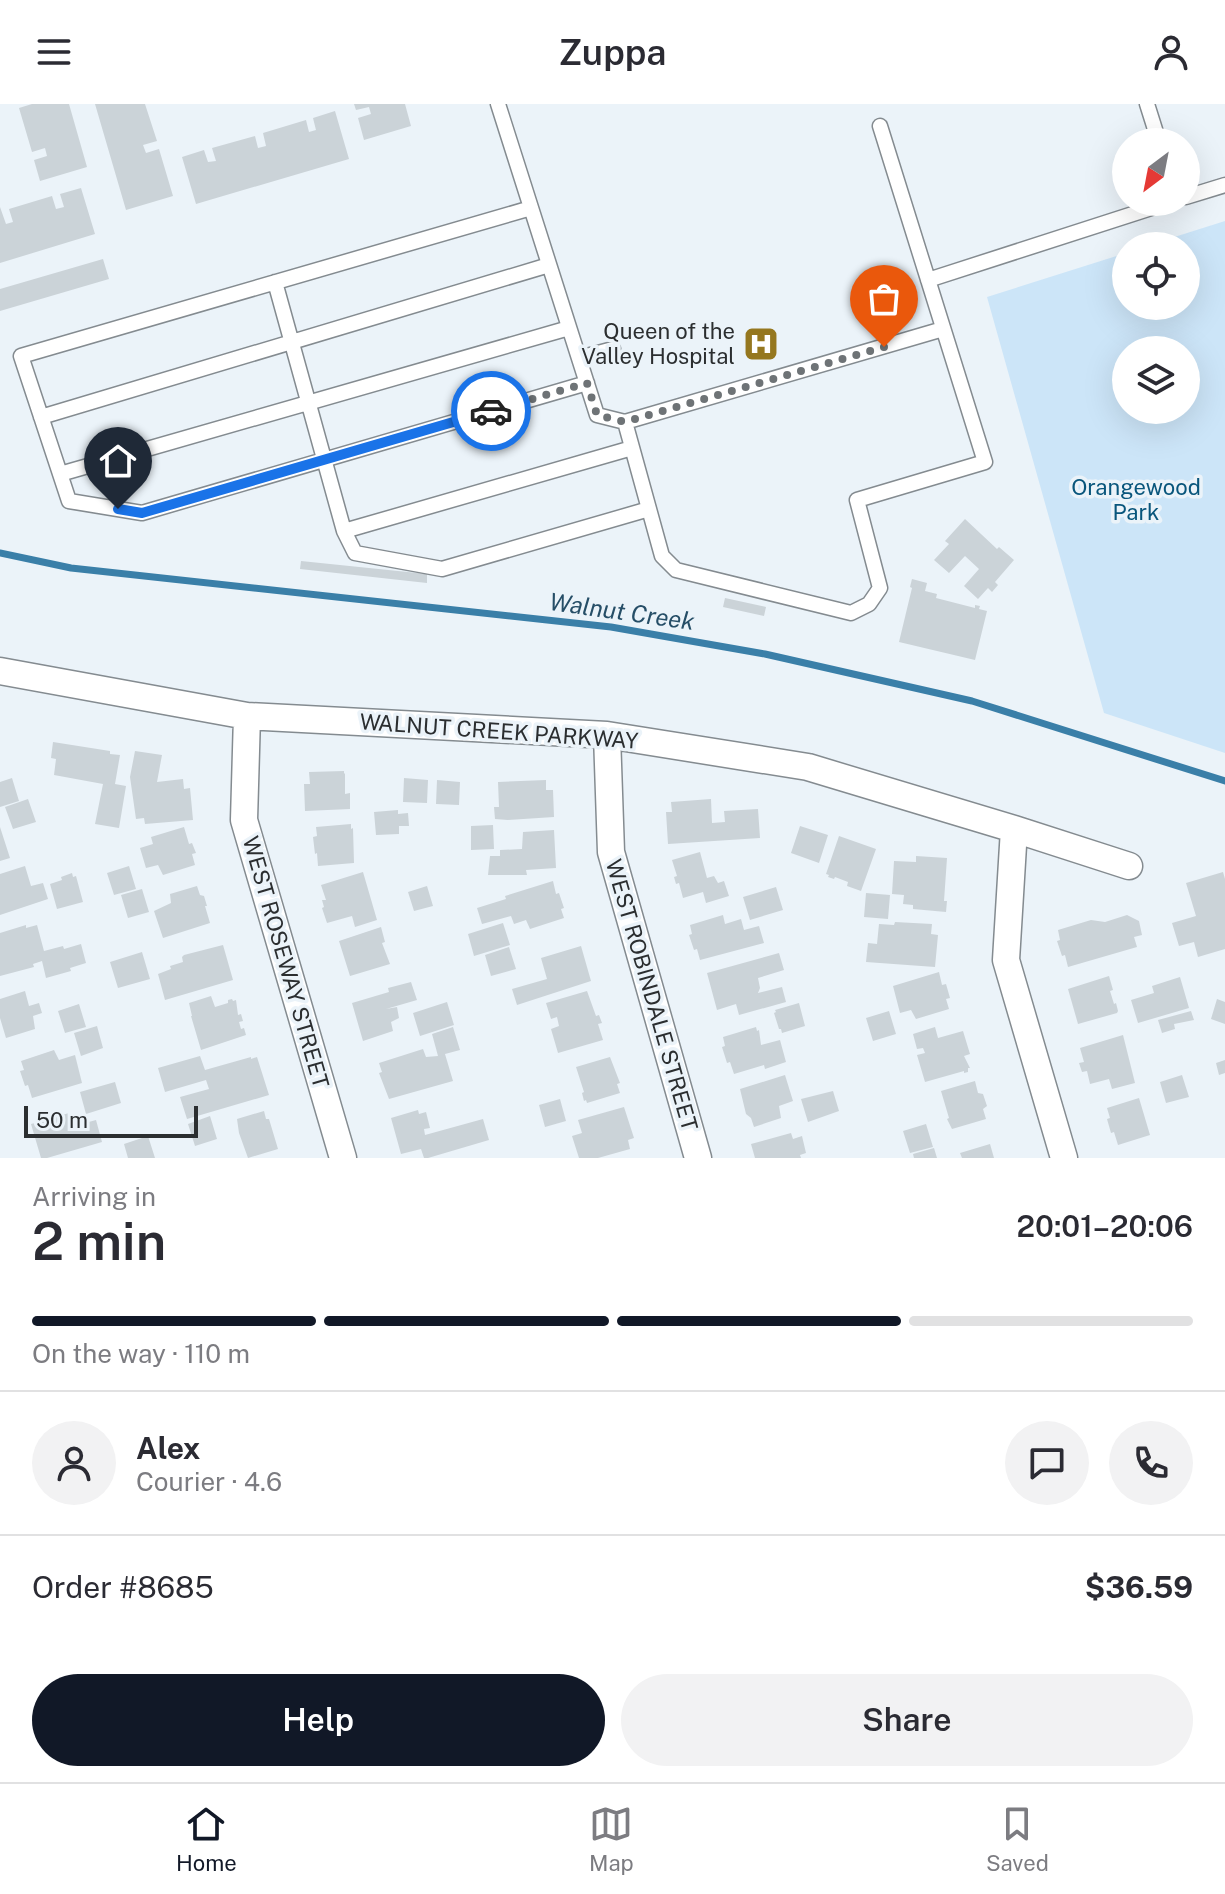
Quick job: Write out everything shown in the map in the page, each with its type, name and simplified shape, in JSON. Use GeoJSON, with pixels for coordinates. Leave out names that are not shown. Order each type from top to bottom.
{"type":"FeatureCollection","features":[{"type":"Feature","properties":{"kind":"street","name":"WALNUT CREEK PARKWAY"},"geometry":{"type":"LineString","coordinates":[[0,671],[247,716],[607,735],[808,767],[1129,866]]}},
{"type":"Feature","properties":{"kind":"street","name":"WEST ROSEWAY STREET"},"geometry":{"type":"LineString","coordinates":[[247,716],[244,820],[343,1158]]}},
{"type":"Feature","properties":{"kind":"street","name":"WEST ROBINDALE STREET"},"geometry":{"type":"LineString","coordinates":[[607,735],[611,852],[698,1158]]}},
{"type":"Feature","properties":{"kind":"street"},"geometry":{"type":"LineString","coordinates":[[1014,829],[1006,960],[1064,1158]]}},
{"type":"Feature","properties":{"kind":"lane"},"geometry":{"type":"LineString","coordinates":[[498,104],[597,415],[625,422],[943,329]]}},
{"type":"Feature","properties":{"kind":"lane"},"geometry":{"type":"LineString","coordinates":[[1147,104],[1155,128]]}},
{"type":"Feature","properties":{"kind":"lane"},"geometry":{"type":"LineString","coordinates":[[625,422],[662,556],[676,570],[851,613],[869,604],[880,588],[857,500],[985,462],[880,126]]}},
{"type":"Feature","properties":{"kind":"lane"},"geometry":{"type":"LineString","coordinates":[[1200,193],[1225,185]]}},
{"type":"Feature","properties":{"kind":"lane"},"geometry":{"type":"LineString","coordinates":[[531,208],[21,356],[69,501],[142,513],[587,383]]}},
{"type":"Feature","properties":{"kind":"lane"},"geometry":{"type":"LineString","coordinates":[[928,280],[1127,216]]}},
{"type":"Feature","properties":{"kind":"lane"},"geometry":{"type":"LineString","coordinates":[[41,417],[549,265]]}},
{"type":"Feature","properties":{"kind":"lane"},"geometry":{"type":"LineString","coordinates":[[275,282],[344,531],[355,553],[442,569],[649,509]]}},
{"type":"Feature","properties":{"kind":"lane"},"geometry":{"type":"LineString","coordinates":[[60,474],[569,328]]}},
{"type":"Feature","properties":{"kind":"lane"},"geometry":{"type":"LineString","coordinates":[[579,358],[613,349]]}},
{"type":"Feature","properties":{"kind":"lane"},"geometry":{"type":"LineString","coordinates":[[344,531],[632,448]]}},
{"type":"Feature","properties":{"kind":"green space","name":"Orangewood Park"},"geometry":{"type":"Polygon","coordinates":[[[1225,221],[1225,753],[1104,713],[987,297],[1112,257],[1112,320],[1200,320],[1200,232],[1190,232],[1225,221]]]}},
{"type":"Feature","properties":{"kind":"building"},"geometry":{"type":"Polygon","coordinates":[[[32,104],[69,104],[87,167],[40,181],[34,160],[47,156],[45,148],[32,152],[19,108],[32,104]]]}},
{"type":"Feature","properties":{"kind":"building"},"geometry":{"type":"Polygon","coordinates":[[[95,104],[145,104],[157,141],[143,145],[146,153],[159,149],[173,196],[126,210],[95,104]]]}},
{"type":"Feature","properties":{"kind":"building"},"geometry":{"type":"Polygon","coordinates":[[[354,104],[405,104],[411,126],[364,140],[358,118],[371,114],[369,107],[356,110],[354,104]]]}},
{"type":"Feature","properties":{"kind":"building"},"geometry":{"type":"Polygon","coordinates":[[[335,111],[349,159],[196,204],[182,157],[204,150],[208,162],[216,161],[212,148],[255,136],[258,148],[266,146],[263,133],[306,120],[309,132],[316,130],[313,118],[335,111]]]}},
{"type":"Feature","properties":{"kind":"building"},"geometry":{"type":"Polygon","coordinates":[[[81,188],[95,234],[0,263],[0,207],[6,224],[13,222],[9,209],[52,196],[56,209],[64,207],[60,194],[81,188]]]}},
{"type":"Feature","properties":{"kind":"building"},"geometry":{"type":"Polygon","coordinates":[[[103,259],[109,279],[0,311],[0,289],[103,259]]]}},
{"type":"Feature","properties":{"kind":"building"},"geometry":{"type":"Polygon","coordinates":[[[965,519],[997,549],[999,547],[1014,560],[995,582],[998,585],[992,592],[988,588],[978,599],[964,586],[979,569],[965,556],[949,573],[934,560],[949,544],[945,541],[965,519]]]}},
{"type":"Feature","properties":{"kind":"building"},"geometry":{"type":"Polygon","coordinates":[[[301,561],[427,574],[427,583],[300,569],[301,561]]]}},
{"type":"Feature","properties":{"kind":"building"},"geometry":{"type":"Polygon","coordinates":[[[912,579],[927,583],[925,591],[937,594],[936,598],[975,608],[975,605],[980,606],[979,609],[987,611],[975,660],[899,642],[912,579]]]}},
{"type":"Feature","properties":{"kind":"building"},"geometry":{"type":"Polygon","coordinates":[[[725,598],[766,607],[764,616],[723,607],[725,598]]]}},
{"type":"Feature","properties":{"kind":"building"},"geometry":{"type":"Polygon","coordinates":[[[53,742],[120,755],[115,784],[126,786],[119,828],[95,824],[103,784],[54,775],[56,759],[51,758],[53,742]]]}},
{"type":"Feature","properties":{"kind":"building"},"geometry":{"type":"Polygon","coordinates":[[[135,751],[162,755],[157,782],[183,779],[184,789],[190,788],[193,820],[145,824],[144,818],[136,819],[130,777],[135,751]]]}},
{"type":"Feature","properties":{"kind":"building"},"geometry":{"type":"Polygon","coordinates":[[[344,771],[345,794],[350,793],[350,809],[305,811],[304,784],[310,784],[309,772],[344,771]]]}},
{"type":"Feature","properties":{"kind":"building"},"geometry":{"type":"Polygon","coordinates":[[[12,778],[19,801],[0,807],[0,782],[12,778]]]}},
{"type":"Feature","properties":{"kind":"building"},"geometry":{"type":"Polygon","coordinates":[[[404,778],[428,780],[427,803],[403,802],[404,778]]]}},
{"type":"Feature","properties":{"kind":"building"},"geometry":{"type":"Polygon","coordinates":[[[437,780],[460,782],[459,805],[436,804],[437,780]]]}},
{"type":"Feature","properties":{"kind":"building"},"geometry":{"type":"Polygon","coordinates":[[[546,780],[546,790],[553,790],[554,817],[495,819],[494,807],[499,807],[498,782],[546,780]]]}},
{"type":"Feature","properties":{"kind":"building"},"geometry":{"type":"Polygon","coordinates":[[[28,799],[36,822],[13,829],[5,807],[28,799]]]}},
{"type":"Feature","properties":{"kind":"building"},"geometry":{"type":"Polygon","coordinates":[[[711,799],[712,823],[725,822],[724,811],[758,809],[760,838],[668,844],[666,812],[672,812],[671,802],[711,799]]]}},
{"type":"Feature","properties":{"kind":"building"},"geometry":{"type":"Polygon","coordinates":[[[398,810],[398,814],[408,813],[409,826],[399,826],[399,834],[376,835],[374,812],[398,810]]]}},
{"type":"Feature","properties":{"kind":"building"},"geometry":{"type":"Polygon","coordinates":[[[351,824],[354,863],[318,866],[313,837],[317,836],[316,827],[351,824]]]}},
{"type":"Feature","properties":{"kind":"building"},"geometry":{"type":"Polygon","coordinates":[[[493,825],[494,849],[471,850],[471,826],[493,825]]]}},
{"type":"Feature","properties":{"kind":"building"},"geometry":{"type":"Polygon","coordinates":[[[800,826],[828,835],[819,863],[791,853],[800,826]]]}},
{"type":"Feature","properties":{"kind":"building"},"geometry":{"type":"Polygon","coordinates":[[[0,827],[10,858],[0,861],[0,827]]]}},
{"type":"Feature","properties":{"kind":"building"},"geometry":{"type":"Polygon","coordinates":[[[184,827],[189,844],[192,843],[196,853],[192,854],[195,865],[163,875],[158,865],[146,868],[140,848],[153,844],[151,837],[184,827]]]}},
{"type":"Feature","properties":{"kind":"building"},"geometry":{"type":"Polygon","coordinates":[[[554,830],[556,868],[526,870],[527,875],[488,875],[490,856],[500,856],[500,850],[522,849],[523,832],[554,830]]]}},
{"type":"Feature","properties":{"kind":"building"},"geometry":{"type":"Polygon","coordinates":[[[839,836],[876,849],[861,891],[847,886],[848,882],[826,874],[839,836]]]}},
{"type":"Feature","properties":{"kind":"building"},"geometry":{"type":"Polygon","coordinates":[[[700,852],[707,878],[714,876],[718,883],[724,881],[729,896],[706,903],[703,892],[683,898],[679,883],[676,884],[672,860],[700,852]]]}},
{"type":"Feature","properties":{"kind":"building"},"geometry":{"type":"Polygon","coordinates":[[[916,856],[947,858],[946,912],[913,909],[913,905],[903,904],[904,895],[892,894],[894,861],[916,862],[916,856]]]}},
{"type":"Feature","properties":{"kind":"building"},"geometry":{"type":"Polygon","coordinates":[[[25,866],[31,886],[43,883],[48,899],[0,915],[0,874],[25,866]]]}},
{"type":"Feature","properties":{"kind":"building"},"geometry":{"type":"Polygon","coordinates":[[[129,866],[136,889],[114,895],[107,873],[129,866]]]}},
{"type":"Feature","properties":{"kind":"building"},"geometry":{"type":"Polygon","coordinates":[[[363,872],[377,920],[355,927],[352,916],[327,923],[322,908],[322,900],[326,900],[321,885],[363,872]]]}},
{"type":"Feature","properties":{"kind":"building"},"geometry":{"type":"Polygon","coordinates":[[[1223,872],[1225,949],[1198,957],[1194,942],[1179,946],[1172,923],[1196,916],[1186,883],[1223,872]]]}},
{"type":"Feature","properties":{"kind":"building"},"geometry":{"type":"Polygon","coordinates":[[[72,873],[73,877],[76,876],[83,902],[57,909],[50,884],[72,873]]]}},
{"type":"Feature","properties":{"kind":"building"},"geometry":{"type":"Polygon","coordinates":[[[553,881],[564,908],[561,909],[564,918],[530,929],[526,920],[514,924],[511,916],[482,924],[477,908],[553,881]]]}},
{"type":"Feature","properties":{"kind":"building"},"geometry":{"type":"Polygon","coordinates":[[[197,886],[200,895],[204,896],[210,923],[163,938],[154,911],[171,903],[170,894],[197,886]]]}},
{"type":"Feature","properties":{"kind":"building"},"geometry":{"type":"Polygon","coordinates":[[[427,886],[433,906],[414,911],[408,892],[427,886]]]}},
{"type":"Feature","properties":{"kind":"building"},"geometry":{"type":"Polygon","coordinates":[[[776,887],[783,910],[750,920],[743,897],[776,887]]]}},
{"type":"Feature","properties":{"kind":"building"},"geometry":{"type":"Polygon","coordinates":[[[142,889],[149,912],[128,918],[121,895],[142,889]]]}},
{"type":"Feature","properties":{"kind":"building"},"geometry":{"type":"Polygon","coordinates":[[[866,893],[890,895],[888,919],[864,917],[866,893]]]}},
{"type":"Feature","properties":{"kind":"building"},"geometry":{"type":"Polygon","coordinates":[[[723,915],[725,924],[741,919],[744,930],[759,926],[764,943],[700,960],[689,935],[692,934],[690,925],[723,915]]]}},
{"type":"Feature","properties":{"kind":"building"},"geometry":{"type":"Polygon","coordinates":[[[1127,915],[1139,921],[1142,935],[1134,937],[1137,947],[1068,967],[1057,941],[1060,940],[1058,930],[1091,920],[1105,922],[1127,915]]]}},
{"type":"Feature","properties":{"kind":"building"},"geometry":{"type":"Polygon","coordinates":[[[895,922],[932,924],[931,934],[938,935],[935,967],[866,962],[868,943],[877,944],[879,924],[894,925],[895,922]]]}},
{"type":"Feature","properties":{"kind":"building"},"geometry":{"type":"Polygon","coordinates":[[[503,923],[510,945],[474,956],[468,934],[503,923]]]}},
{"type":"Feature","properties":{"kind":"building"},"geometry":{"type":"Polygon","coordinates":[[[26,925],[26,928],[37,925],[44,951],[81,944],[86,963],[46,978],[42,961],[33,964],[34,967],[0,976],[0,933],[26,925]]]}},
{"type":"Feature","properties":{"kind":"building"},"geometry":{"type":"Polygon","coordinates":[[[381,927],[385,942],[382,943],[390,964],[350,976],[339,941],[381,927]]]}},
{"type":"Feature","properties":{"kind":"building"},"geometry":{"type":"Polygon","coordinates":[[[223,945],[233,980],[165,1000],[158,974],[183,962],[184,955],[223,945]]]}},
{"type":"Feature","properties":{"kind":"building"},"geometry":{"type":"Polygon","coordinates":[[[581,946],[591,981],[517,1005],[512,989],[547,979],[541,958],[581,946]]]}},
{"type":"Feature","properties":{"kind":"building"},"geometry":{"type":"Polygon","coordinates":[[[509,947],[516,969],[491,976],[485,955],[509,947]]]}},
{"type":"Feature","properties":{"kind":"building"},"geometry":{"type":"Polygon","coordinates":[[[142,952],[150,979],[118,988],[110,962],[142,952]]]}},
{"type":"Feature","properties":{"kind":"building"},"geometry":{"type":"Polygon","coordinates":[[[779,953],[784,970],[758,978],[758,993],[782,987],[786,1002],[739,1015],[736,1004],[717,1010],[707,973],[779,953]]]}},
{"type":"Feature","properties":{"kind":"building"},"geometry":{"type":"Polygon","coordinates":[[[939,972],[950,998],[946,999],[949,1009],[916,1019],[911,1010],[900,1013],[893,986],[939,972]]]}},
{"type":"Feature","properties":{"kind":"building"},"geometry":{"type":"Polygon","coordinates":[[[1109,976],[1117,1013],[1078,1024],[1068,989],[1109,976]]]}},
{"type":"Feature","properties":{"kind":"building"},"geometry":{"type":"Polygon","coordinates":[[[1180,977],[1189,1008],[1138,1023],[1131,1000],[1154,993],[1152,986],[1180,977]]]}},
{"type":"Feature","properties":{"kind":"building"},"geometry":{"type":"Polygon","coordinates":[[[411,982],[417,1000],[386,1009],[397,1007],[399,1018],[391,1022],[393,1031],[363,1041],[352,1003],[411,982]]]}},
{"type":"Feature","properties":{"kind":"building"},"geometry":{"type":"Polygon","coordinates":[[[25,991],[29,1006],[39,1003],[42,1013],[33,1016],[35,1029],[6,1038],[0,1018],[0,999],[25,991]]]}},
{"type":"Feature","properties":{"kind":"building"},"geometry":{"type":"Polygon","coordinates":[[[587,991],[596,1016],[599,1015],[602,1023],[598,1024],[603,1040],[558,1053],[551,1029],[559,1026],[557,1017],[551,1019],[546,1003],[587,991]]]}},
{"type":"Feature","properties":{"kind":"building"},"geometry":{"type":"Polygon","coordinates":[[[211,996],[215,1007],[228,1003],[228,1000],[236,1000],[238,1015],[241,1014],[243,1021],[239,1022],[241,1029],[244,1028],[246,1035],[201,1050],[189,1003],[211,996]]]}},
{"type":"Feature","properties":{"kind":"building"},"geometry":{"type":"Polygon","coordinates":[[[1217,999],[1225,1002],[1225,1024],[1211,1019],[1217,999]]]}},
{"type":"Feature","properties":{"kind":"building"},"geometry":{"type":"Polygon","coordinates":[[[447,1002],[454,1025],[420,1036],[413,1013],[447,1002]]]}},
{"type":"Feature","properties":{"kind":"building"},"geometry":{"type":"Polygon","coordinates":[[[799,1003],[805,1026],[782,1033],[775,1010],[799,1003]]]}},
{"type":"Feature","properties":{"kind":"building"},"geometry":{"type":"Polygon","coordinates":[[[79,1004],[86,1027],[65,1033],[58,1011],[79,1004]]]}},
{"type":"Feature","properties":{"kind":"building"},"geometry":{"type":"Polygon","coordinates":[[[889,1011],[896,1034],[873,1041],[866,1018],[889,1011]]]}},
{"type":"Feature","properties":{"kind":"building"},"geometry":{"type":"Polygon","coordinates":[[[1191,1011],[1194,1020],[1174,1024],[1175,1029],[1162,1033],[1158,1020],[1191,1011]]]}},
{"type":"Feature","properties":{"kind":"building"},"geometry":{"type":"Polygon","coordinates":[[[97,1026],[103,1048],[81,1056],[74,1033],[97,1026]]]}},
{"type":"Feature","properties":{"kind":"building"},"geometry":{"type":"Polygon","coordinates":[[[453,1027],[460,1050],[445,1054],[453,1081],[389,1099],[379,1073],[382,1072],[379,1063],[423,1049],[426,1057],[438,1056],[432,1034],[453,1027]]]}},
{"type":"Feature","properties":{"kind":"building"},"geometry":{"type":"Polygon","coordinates":[[[756,1027],[761,1045],[780,1040],[786,1062],[734,1074],[722,1047],[725,1046],[723,1037],[756,1027]]]}},
{"type":"Feature","properties":{"kind":"building"},"geometry":{"type":"Polygon","coordinates":[[[935,1027],[938,1038],[963,1031],[970,1054],[964,1056],[970,1068],[968,1072],[925,1082],[917,1055],[925,1053],[923,1048],[917,1049],[913,1034],[935,1027]]]}},
{"type":"Feature","properties":{"kind":"building"},"geometry":{"type":"Polygon","coordinates":[[[1123,1035],[1135,1083],[1112,1089],[1109,1079],[1090,1084],[1087,1071],[1082,1072],[1079,1063],[1084,1062],[1080,1048],[1123,1035]]]}},
{"type":"Feature","properties":{"kind":"building"},"geometry":{"type":"Polygon","coordinates":[[[54,1050],[59,1060],[75,1055],[82,1083],[32,1098],[20,1071],[24,1070],[21,1061],[54,1050]]]}},
{"type":"Feature","properties":{"kind":"building"},"geometry":{"type":"Polygon","coordinates":[[[200,1056],[205,1070],[257,1057],[269,1095],[187,1119],[180,1097],[209,1089],[206,1080],[165,1092],[158,1068],[200,1056]]]}},
{"type":"Feature","properties":{"kind":"building"},"geometry":{"type":"Polygon","coordinates":[[[610,1057],[620,1083],[617,1084],[620,1093],[587,1103],[576,1067],[610,1057]]]}},
{"type":"Feature","properties":{"kind":"building"},"geometry":{"type":"Polygon","coordinates":[[[1225,1060],[1225,1073],[1219,1075],[1216,1063],[1225,1060]]]}},
{"type":"Feature","properties":{"kind":"building"},"geometry":{"type":"Polygon","coordinates":[[[785,1075],[793,1101],[779,1106],[781,1118],[754,1127],[746,1114],[740,1089],[785,1075]]]}},
{"type":"Feature","properties":{"kind":"building"},"geometry":{"type":"Polygon","coordinates":[[[1182,1075],[1189,1097],[1166,1103],[1160,1082],[1182,1075]]]}},
{"type":"Feature","properties":{"kind":"building"},"geometry":{"type":"Polygon","coordinates":[[[975,1081],[978,1093],[983,1094],[987,1106],[983,1109],[986,1119],[952,1129],[941,1091],[975,1081]]]}},
{"type":"Feature","properties":{"kind":"building"},"geometry":{"type":"Polygon","coordinates":[[[115,1082],[121,1103],[86,1114],[80,1092],[115,1082]]]}},
{"type":"Feature","properties":{"kind":"building"},"geometry":{"type":"Polygon","coordinates":[[[833,1091],[839,1111],[808,1122],[801,1099],[833,1091]]]}},
{"type":"Feature","properties":{"kind":"building"},"geometry":{"type":"Polygon","coordinates":[[[1139,1098],[1150,1135],[1118,1145],[1114,1132],[1111,1133],[1107,1108],[1139,1098]]]}},
{"type":"Feature","properties":{"kind":"building"},"geometry":{"type":"Polygon","coordinates":[[[560,1099],[566,1121],[545,1127],[539,1105],[560,1099]]]}},
{"type":"Feature","properties":{"kind":"building"},"geometry":{"type":"Polygon","coordinates":[[[624,1107],[634,1138],[628,1140],[630,1149],[598,1158],[579,1158],[572,1136],[582,1133],[578,1120],[624,1107]]]}},
{"type":"Feature","properties":{"kind":"building"},"geometry":{"type":"Polygon","coordinates":[[[418,1110],[419,1114],[426,1112],[430,1128],[424,1129],[425,1135],[483,1119],[489,1140],[428,1158],[424,1158],[421,1149],[401,1154],[391,1118],[418,1110]]]}},
{"type":"Feature","properties":{"kind":"building"},"geometry":{"type":"Polygon","coordinates":[[[264,1111],[278,1149],[248,1158],[237,1119],[264,1111]]]}},
{"type":"Feature","properties":{"kind":"building"},"geometry":{"type":"Polygon","coordinates":[[[72,1113],[74,1126],[96,1120],[102,1142],[41,1158],[31,1124],[72,1113]]]}},
{"type":"Feature","properties":{"kind":"building"},"geometry":{"type":"Polygon","coordinates":[[[210,1116],[217,1139],[195,1146],[188,1124],[210,1116]]]}},
{"type":"Feature","properties":{"kind":"building"},"geometry":{"type":"Polygon","coordinates":[[[926,1124],[933,1147],[910,1153],[903,1131],[926,1124]]]}},
{"type":"Feature","properties":{"kind":"building"},"geometry":{"type":"Polygon","coordinates":[[[791,1133],[793,1139],[802,1136],[806,1153],[800,1155],[801,1158],[755,1158],[751,1144],[791,1133]]]}},
{"type":"Feature","properties":{"kind":"building"},"geometry":{"type":"Polygon","coordinates":[[[148,1136],[155,1158],[128,1158],[124,1144],[148,1136]]]}},
{"type":"Feature","properties":{"kind":"building"},"geometry":{"type":"Polygon","coordinates":[[[990,1144],[994,1158],[962,1158],[960,1153],[990,1144]]]}},
{"type":"Feature","properties":{"kind":"building"},"geometry":{"type":"Polygon","coordinates":[[[934,1148],[937,1158],[914,1158],[913,1154],[934,1148]]]}},
{"type":"Feature","properties":{"kind":"waterway","name":"Walnut Creek"},"geometry":{"type":"LineString","coordinates":[[0,553],[71,568],[611,627],[765,654],[972,701],[1225,781]]}},
{"type":"Feature","properties":{"kind":"way so far"},"geometry":{"type":"LineString","coordinates":[[491,411],[587,383],[597,415],[625,422],[884,347]]}},
{"type":"Feature","properties":{"kind":"place","name":"Queen of the Valley Hospital"},"geometry":{"type":"Point","coordinates":[761,344]}},
{"type":"Feature","properties":{"kind":"route"},"geometry":{"type":"LineString","coordinates":[[118,509],[142,513],[491,411]]}}]}
